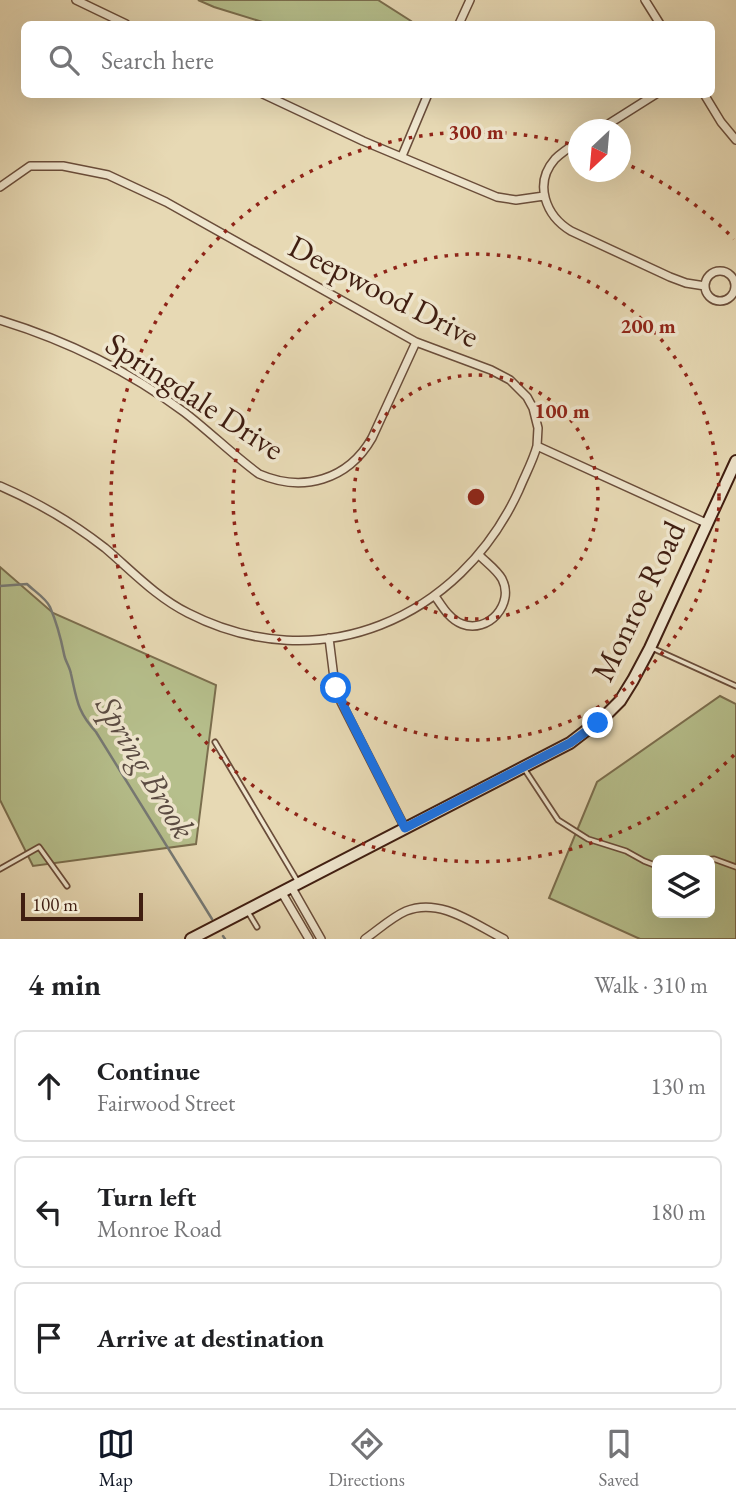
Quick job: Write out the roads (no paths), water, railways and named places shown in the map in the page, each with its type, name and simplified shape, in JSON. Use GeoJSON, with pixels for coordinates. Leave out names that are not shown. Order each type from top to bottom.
{"type":"FeatureCollection","features":[{"type":"Feature","properties":{"kind":"street"},"geometry":{"type":"LineString","coordinates":[[76,0],[120,21]]}},
{"type":"Feature","properties":{"kind":"street"},"geometry":{"type":"LineString","coordinates":[[460,21],[470,0]]}},
{"type":"Feature","properties":{"kind":"street"},"geometry":{"type":"LineString","coordinates":[[645,0],[658,21]]}},
{"type":"Feature","properties":{"kind":"street"},"geometry":{"type":"LineString","coordinates":[[272,98],[363,141],[497,197],[516,200],[544,196]]}},
{"type":"Feature","properties":{"kind":"street"},"geometry":{"type":"LineString","coordinates":[[402,156],[426,98]]}},
{"type":"Feature","properties":{"kind":"street"},"geometry":{"type":"LineString","coordinates":[[616,119],[650,98]]}},
{"type":"Feature","properties":{"kind":"street"},"geometry":{"type":"LineString","coordinates":[[706,98],[736,140]]}},
{"type":"Feature","properties":{"kind":"street"},"geometry":{"type":"LineString","coordinates":[[568,149],[551,165],[545,180],[544,196],[551,215],[571,231],[678,281],[705,286]]}},
{"type":"Feature","properties":{"kind":"street","name":"Deepwood Drive"},"geometry":{"type":"LineString","coordinates":[[0,187],[30,166],[63,166],[108,176],[166,202],[416,342],[491,370],[510,380],[527,397],[533,408],[538,428],[537,446]]}},
{"type":"Feature","properties":{"kind":"street"},"geometry":{"type":"LineString","coordinates":[[719,271],[728,274],[735,284],[733,293],[722,301],[710,297],[705,286],[708,277],[719,271]]}},
{"type":"Feature","properties":{"kind":"street","name":"Springdale Drive"},"geometry":{"type":"LineString","coordinates":[[0,320],[48,337],[122,373],[183,411],[259,474],[272,480],[295,484],[314,482],[338,473],[363,453],[416,342]]}},
{"type":"Feature","properties":{"kind":"street"},"geometry":{"type":"LineString","coordinates":[[0,486],[69,523],[110,553],[159,595],[203,620],[256,636],[299,640],[329,638],[385,623],[435,596],[462,574],[479,555],[508,513],[537,446],[706,523]]}},
{"type":"Feature","properties":{"kind":"street","name":"Monroe Road"},"geometry":{"type":"LineString","coordinates":[[191,939],[523,768],[570,743],[598,723],[620,701],[650,648],[736,461]]}},
{"type":"Feature","properties":{"kind":"street"},"geometry":{"type":"LineString","coordinates":[[435,596],[448,614],[462,624],[478,626],[493,619],[505,602],[505,587],[499,575],[479,555]]}},
{"type":"Feature","properties":{"kind":"street"},"geometry":{"type":"LineString","coordinates":[[329,638],[334,678],[341,702],[405,828]]}},
{"type":"Feature","properties":{"kind":"street"},"geometry":{"type":"LineString","coordinates":[[291,888],[309,939]]}},
{"type":"Feature","properties":{"kind":"street"},"geometry":{"type":"LineString","coordinates":[[291,888],[321,939]]}},
{"type":"Feature","properties":{"kind":"street"},"geometry":{"type":"LineString","coordinates":[[365,939],[403,913],[415,908],[432,907],[452,912],[503,939]]}},
{"type":"Feature","properties":{"kind":"lane"},"geometry":{"type":"LineString","coordinates":[[650,648],[736,686]]}},
{"type":"Feature","properties":{"kind":"lane"},"geometry":{"type":"LineString","coordinates":[[215,743],[291,888]]}},
{"type":"Feature","properties":{"kind":"lane"},"geometry":{"type":"LineString","coordinates":[[523,768],[558,820],[588,839],[626,851],[652,864]]}},
{"type":"Feature","properties":{"kind":"lane"},"geometry":{"type":"LineString","coordinates":[[0,869],[39,847],[67,886]]}},
{"type":"Feature","properties":{"kind":"lane"},"geometry":{"type":"LineString","coordinates":[[715,859],[736,866]]}},
{"type":"Feature","properties":{"kind":"lane"},"geometry":{"type":"LineString","coordinates":[[247,911],[257,927]]}},
{"type":"Feature","properties":{"kind":"waterway","name":"Spring Brook"},"geometry":{"type":"LineString","coordinates":[[0,586],[27,584],[48,604],[81,711],[212,919]]}}]}
